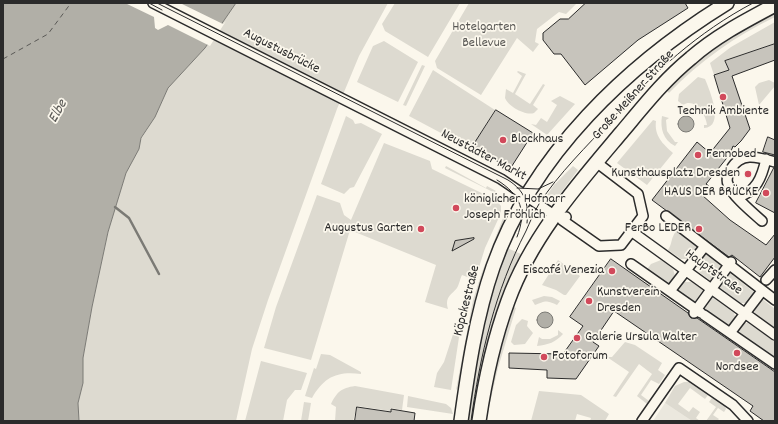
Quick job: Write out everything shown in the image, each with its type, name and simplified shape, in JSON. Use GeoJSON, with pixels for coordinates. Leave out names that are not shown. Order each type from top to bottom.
{"type":"FeatureCollection","features":[{"type":"Feature","properties":{"kind":"main road","name":"Große Meißner Straße"},"geometry":{"type":"LineString","coordinates":[[528,196],[559,150],[611,92],[673,39],[727,3]]}},
{"type":"Feature","properties":{"kind":"main road","name":"Große Meißner Straße"},"geometry":{"type":"LineString","coordinates":[[560,216],[600,168],[659,88],[690,58],[724,32],[775,5]]}},
{"type":"Feature","properties":{"kind":"main road","name":"Köpckestraße"},"geometry":{"type":"LineString","coordinates":[[461,421],[478,318],[492,268],[503,242],[528,196]]}},
{"type":"Feature","properties":{"kind":"main road"},"geometry":{"type":"LineString","coordinates":[[479,421],[491,356],[508,300],[523,269],[560,216]]}},
{"type":"Feature","properties":{"kind":"street","name":"Augustusbrücke"},"geometry":{"type":"LineString","coordinates":[[153,3],[396,126]]}},
{"type":"Feature","properties":{"kind":"street","name":"Neustädter Markt"},"geometry":{"type":"LineString","coordinates":[[396,126],[501,179],[560,216],[562,220],[599,246],[621,245],[633,232],[643,216],[638,194],[600,168]]}},
{"type":"Feature","properties":{"kind":"street"},"geometry":{"type":"LineString","coordinates":[[737,197],[748,193],[758,183],[770,161],[748,156],[739,160],[732,167],[727,184],[737,197],[762,221]]}},
{"type":"Feature","properties":{"kind":"street"},"geometry":{"type":"LineString","coordinates":[[666,216],[733,267],[763,286],[775,300]]}},
{"type":"Feature","properties":{"kind":"street","name":"Hauptstraße"},"geometry":{"type":"LineString","coordinates":[[633,232],[775,335]]}},
{"type":"Feature","properties":{"kind":"street"},"geometry":{"type":"LineString","coordinates":[[670,291],[705,246]]}},
{"type":"Feature","properties":{"kind":"street"},"geometry":{"type":"LineString","coordinates":[[631,264],[699,313],[775,364]]}},
{"type":"Feature","properties":{"kind":"street"},"geometry":{"type":"LineString","coordinates":[[699,313],[711,289],[733,267]]}},
{"type":"Feature","properties":{"kind":"street"},"geometry":{"type":"LineString","coordinates":[[730,333],[775,270]]}},
{"type":"Feature","properties":{"kind":"street"},"geometry":{"type":"LineString","coordinates":[[642,421],[680,368],[733,405],[748,421]]}},
{"type":"Feature","properties":{"kind":"shaded area"},"geometry":{"type":"Polygon","coordinates":[[[665,403],[692,421],[653,421],[665,403]]]}},
{"type":"Feature","properties":{"kind":"green space"},"geometry":{"type":"Polygon","coordinates":[[[236,3],[388,3],[359,56],[337,109],[268,300],[252,349],[236,421],[79,421],[78,403],[83,383],[83,358],[92,307],[108,232],[126,173],[139,149],[141,139],[155,117],[168,88],[205,48],[236,3]]]}},
{"type":"Feature","properties":{"kind":"green space"},"geometry":{"type":"Polygon","coordinates":[[[395,3],[460,3],[428,57],[385,31],[382,24],[395,3]]]}},
{"type":"Feature","properties":{"kind":"green space","name":"Hotelgarten Bellevue"},"geometry":{"type":"Polygon","coordinates":[[[469,3],[577,3],[566,14],[559,12],[537,29],[535,42],[539,44],[533,52],[517,38],[481,95],[437,68],[435,61],[469,3]]]}},
{"type":"Feature","properties":{"kind":"green space"},"geometry":{"type":"Polygon","coordinates":[[[775,12],[775,17],[746,32],[719,50],[693,70],[669,93],[666,90],[682,74],[719,44],[775,12]]]}},
{"type":"Feature","properties":{"kind":"green space"},"geometry":{"type":"Polygon","coordinates":[[[775,22],[775,44],[726,61],[729,70],[714,75],[710,63],[731,47],[775,22]]]}},
{"type":"Feature","properties":{"kind":"green space"},"geometry":{"type":"Polygon","coordinates":[[[384,41],[418,62],[398,102],[357,82],[373,46],[384,41]]]}},
{"type":"Feature","properties":{"kind":"green space"},"geometry":{"type":"Polygon","coordinates":[[[422,65],[425,66],[406,106],[403,105],[422,65]]]}},
{"type":"Feature","properties":{"kind":"green space"},"geometry":{"type":"Polygon","coordinates":[[[433,70],[495,110],[471,149],[409,116],[433,70]]]}},
{"type":"Feature","properties":{"kind":"green space"},"geometry":{"type":"Polygon","coordinates":[[[517,72],[526,74],[515,94],[530,104],[543,84],[545,85],[533,105],[538,109],[534,113],[530,114],[517,110],[505,98],[506,89],[513,93],[522,76],[517,72]]]}},
{"type":"Feature","properties":{"kind":"green space"},"geometry":{"type":"Polygon","coordinates":[[[698,77],[705,79],[710,92],[715,115],[714,122],[710,126],[704,128],[704,125],[707,125],[706,121],[699,108],[691,103],[683,105],[678,101],[679,94],[698,77]]]}},
{"type":"Feature","properties":{"kind":"green space"},"geometry":{"type":"Polygon","coordinates":[[[769,80],[775,83],[775,86],[759,105],[755,87],[759,83],[769,80]]]}},
{"type":"Feature","properties":{"kind":"green space"},"geometry":{"type":"Polygon","coordinates":[[[560,96],[575,104],[547,135],[531,124],[536,125],[541,118],[547,122],[557,105],[551,101],[560,96]]]}},
{"type":"Feature","properties":{"kind":"green space"},"geometry":{"type":"Polygon","coordinates":[[[346,116],[353,120],[355,124],[361,123],[382,134],[354,187],[350,188],[344,194],[321,184],[346,116]]]}},
{"type":"Feature","properties":{"kind":"green space"},"geometry":{"type":"Polygon","coordinates":[[[662,116],[669,118],[666,120],[667,131],[675,142],[678,142],[675,146],[665,137],[663,133],[662,116]]]}},
{"type":"Feature","properties":{"kind":"green space"},"geometry":{"type":"Polygon","coordinates":[[[653,120],[656,121],[656,131],[660,139],[673,153],[647,185],[617,163],[653,120]]]}},
{"type":"Feature","properties":{"kind":"green space"},"geometry":{"type":"Polygon","coordinates":[[[384,143],[430,161],[432,169],[496,200],[501,206],[501,213],[485,248],[468,303],[464,302],[470,278],[462,275],[457,288],[448,299],[448,309],[425,302],[436,265],[350,230],[311,360],[264,348],[276,307],[317,195],[340,203],[344,215],[351,220],[384,143]]]}},
{"type":"Feature","properties":{"kind":"green space"},"geometry":{"type":"Polygon","coordinates":[[[446,166],[486,188],[487,186],[496,191],[495,193],[445,168],[446,166]]]}},
{"type":"Feature","properties":{"kind":"green space"},"geometry":{"type":"Polygon","coordinates":[[[573,166],[578,170],[557,198],[545,198],[554,185],[573,166]]]}},
{"type":"Feature","properties":{"kind":"green space"},"geometry":{"type":"Polygon","coordinates":[[[505,213],[508,214],[484,273],[476,300],[460,386],[456,390],[473,300],[482,272],[505,213]]]}},
{"type":"Feature","properties":{"kind":"green space"},"geometry":{"type":"Polygon","coordinates":[[[676,231],[699,249],[691,259],[681,259],[668,250],[676,231]]]}},
{"type":"Feature","properties":{"kind":"green space"},"geometry":{"type":"Polygon","coordinates":[[[507,248],[521,254],[511,274],[496,315],[485,357],[473,421],[465,421],[487,312],[507,248]]]}},
{"type":"Feature","properties":{"kind":"green space"},"geometry":{"type":"Polygon","coordinates":[[[703,252],[722,267],[711,281],[699,272],[696,262],[703,252]]]}},
{"type":"Feature","properties":{"kind":"green space"},"geometry":{"type":"Polygon","coordinates":[[[558,260],[580,276],[566,295],[542,285],[558,260]]]}},
{"type":"Feature","properties":{"kind":"green space"},"geometry":{"type":"Polygon","coordinates":[[[661,260],[673,269],[676,279],[669,288],[645,272],[651,264],[661,260]]]}},
{"type":"Feature","properties":{"kind":"green space"},"geometry":{"type":"Polygon","coordinates":[[[730,273],[755,293],[748,303],[741,303],[719,287],[730,273]]]}},
{"type":"Feature","properties":{"kind":"green space"},"geometry":{"type":"Polygon","coordinates":[[[682,282],[691,282],[703,290],[693,304],[674,291],[682,282]]]}},
{"type":"Feature","properties":{"kind":"green space"},"geometry":{"type":"Polygon","coordinates":[[[544,296],[552,297],[560,301],[557,305],[546,302],[535,305],[532,300],[544,296]]]}},
{"type":"Feature","properties":{"kind":"green space"},"geometry":{"type":"Polygon","coordinates":[[[712,297],[734,313],[736,319],[729,329],[702,311],[712,297]]]}},
{"type":"Feature","properties":{"kind":"green space"},"geometry":{"type":"Polygon","coordinates":[[[761,298],[775,309],[775,329],[755,314],[754,309],[761,298]]]}},
{"type":"Feature","properties":{"kind":"green space"},"geometry":{"type":"Polygon","coordinates":[[[514,307],[516,308],[498,368],[487,416],[485,415],[495,368],[514,307]]]}},
{"type":"Feature","properties":{"kind":"green space"},"geometry":{"type":"Polygon","coordinates":[[[522,319],[528,321],[527,326],[533,333],[525,344],[514,345],[511,342],[516,325],[522,319]]]}},
{"type":"Feature","properties":{"kind":"green space"},"geometry":{"type":"Polygon","coordinates":[[[457,322],[461,324],[451,390],[434,387],[437,373],[444,362],[457,322]]]}},
{"type":"Feature","properties":{"kind":"green space"},"geometry":{"type":"Polygon","coordinates":[[[741,323],[748,323],[775,342],[775,360],[734,332],[741,323]]]}},
{"type":"Feature","properties":{"kind":"green space"},"geometry":{"type":"Polygon","coordinates":[[[558,330],[563,334],[558,339],[548,344],[537,346],[539,337],[542,339],[550,339],[558,335],[558,330]]]}},
{"type":"Feature","properties":{"kind":"green space"},"geometry":{"type":"Polygon","coordinates":[[[625,342],[635,345],[662,363],[658,370],[665,375],[659,384],[651,380],[641,395],[649,401],[647,404],[637,396],[652,374],[639,364],[616,397],[613,396],[629,372],[607,357],[612,357],[625,342]]]}},
{"type":"Feature","properties":{"kind":"green space"},"geometry":{"type":"Polygon","coordinates":[[[321,354],[330,355],[361,372],[361,374],[352,373],[332,377],[321,385],[312,398],[305,396],[314,368],[316,369],[321,354]]]}},
{"type":"Feature","properties":{"kind":"green space"},"geometry":{"type":"Polygon","coordinates":[[[261,361],[307,373],[301,390],[295,390],[287,400],[283,421],[245,421],[261,361]]]}},
{"type":"Feature","properties":{"kind":"green space"},"geometry":{"type":"Polygon","coordinates":[[[684,382],[690,382],[708,395],[705,399],[690,388],[678,404],[689,412],[693,407],[700,412],[696,418],[700,421],[692,421],[665,403],[675,386],[684,382]]]}},
{"type":"Feature","properties":{"kind":"green space"},"geometry":{"type":"Polygon","coordinates":[[[355,386],[404,395],[402,410],[391,408],[390,411],[357,406],[353,421],[335,421],[336,407],[331,404],[333,400],[343,389],[355,386]]]}},
{"type":"Feature","properties":{"kind":"green space"},"geometry":{"type":"Polygon","coordinates":[[[539,391],[581,395],[609,414],[605,421],[590,421],[591,418],[577,414],[575,421],[531,421],[539,391]]]}},
{"type":"Feature","properties":{"kind":"green space"},"geometry":{"type":"Polygon","coordinates":[[[408,396],[446,404],[451,408],[453,414],[407,407],[408,396]]]}},
{"type":"Feature","properties":{"kind":"green space"},"geometry":{"type":"Polygon","coordinates":[[[712,398],[725,406],[726,409],[724,412],[718,408],[713,415],[719,419],[717,421],[706,421],[716,407],[709,402],[712,398]]]}},
{"type":"Feature","properties":{"kind":"green space"},"geometry":{"type":"Polygon","coordinates":[[[304,402],[311,403],[308,421],[301,421],[304,402]]]}},
{"type":"Feature","properties":{"kind":"water","name":"Elbe"},"geometry":{"type":"Polygon","coordinates":[[[3,3],[236,3],[205,48],[168,88],[155,117],[141,138],[139,149],[126,173],[108,232],[92,307],[83,358],[83,383],[78,403],[79,421],[3,421],[3,3]]]}},
{"type":"Feature","properties":{"kind":"water"},"geometry":{"type":"Polygon","coordinates":[[[686,116],[693,121],[694,124],[689,131],[686,132],[679,127],[678,124],[683,117],[686,116]]]}},
{"type":"Feature","properties":{"kind":"water"},"geometry":{"type":"Polygon","coordinates":[[[545,312],[552,317],[553,320],[548,327],[545,328],[538,323],[537,320],[542,313],[545,312]]]}},
{"type":"Feature","properties":{"kind":"pier"},"geometry":{"type":"Polygon","coordinates":[[[125,3],[180,3],[223,24],[226,21],[210,46],[168,25],[158,30],[155,28],[154,17],[125,3]]]}},
{"type":"Feature","properties":{"kind":"building"},"geometry":{"type":"Polygon","coordinates":[[[586,3],[685,3],[688,8],[638,40],[585,85],[561,54],[554,54],[543,40],[543,33],[560,19],[568,19],[586,3]]]}},
{"type":"Feature","properties":{"kind":"building"},"geometry":{"type":"Polygon","coordinates":[[[775,44],[775,60],[732,76],[750,129],[735,147],[733,146],[730,154],[706,184],[709,186],[702,195],[730,220],[766,245],[775,234],[775,257],[760,277],[732,255],[729,257],[652,200],[697,142],[710,153],[730,128],[714,75],[729,70],[725,61],[775,44]]]}},
{"type":"Feature","properties":{"kind":"building","name":"Blockhaus"},"geometry":{"type":"Polygon","coordinates":[[[496,110],[533,133],[510,169],[474,147],[474,144],[496,110]]]}},
{"type":"Feature","properties":{"kind":"building"},"geometry":{"type":"Polygon","coordinates":[[[768,137],[775,140],[775,155],[763,152],[768,137]]]}},
{"type":"Feature","properties":{"kind":"building","name":"HAUS DER BRÜCKE"},"geometry":{"type":"Polygon","coordinates":[[[775,168],[775,213],[756,203],[775,168]]]}},
{"type":"Feature","properties":{"kind":"building"},"geometry":{"type":"Polygon","coordinates":[[[474,239],[452,251],[455,241],[474,239]]]}},
{"type":"Feature","properties":{"kind":"building"},"geometry":{"type":"Polygon","coordinates":[[[611,259],[688,313],[691,318],[697,318],[775,372],[775,421],[764,421],[750,411],[753,406],[614,311],[593,342],[599,346],[576,379],[547,378],[547,370],[509,368],[509,353],[563,354],[583,326],[570,317],[611,259]]]}},
{"type":"Feature","properties":{"kind":"building"},"geometry":{"type":"Polygon","coordinates":[[[357,407],[391,412],[391,409],[415,413],[414,421],[355,421],[357,407]]]}},
{"type":"Feature","properties":{"kind":"waterway"},"geometry":{"type":"LineString","coordinates":[[115,207],[129,218],[159,274]]}},
{"type":"Feature","properties":{"kind":"ferry route"},"geometry":{"type":"LineString","coordinates":[[3,59],[48,34],[71,3]]}},
{"type":"Feature","properties":{"kind":"tram line"},"geometry":{"type":"LineString","coordinates":[[149,3],[162,10]]}},
{"type":"Feature","properties":{"kind":"tram line"},"geometry":{"type":"LineString","coordinates":[[157,3],[508,180],[514,184],[525,198],[527,223]]}},
{"type":"Feature","properties":{"kind":"tram line"},"geometry":{"type":"LineString","coordinates":[[471,421],[484,348],[497,300],[515,254],[539,204],[555,181],[628,102],[660,70],[695,40],[733,14],[753,3]]}},
{"type":"Feature","properties":{"kind":"tram line"},"geometry":{"type":"LineString","coordinates":[[497,180],[512,192],[520,204],[521,219],[517,237]]}},
{"type":"Feature","properties":{"kind":"tram line"},"geometry":{"type":"LineString","coordinates":[[517,188],[538,189],[553,182]]}},
{"type":"Feature","properties":{"kind":"place","name":"Technik Ambiente"},"geometry":{"type":"Point","coordinates":[723,97]}},
{"type":"Feature","properties":{"kind":"place","name":"Blockhaus"},"geometry":{"type":"Point","coordinates":[503,140]}},
{"type":"Feature","properties":{"kind":"place","name":"Fennobed"},"geometry":{"type":"Point","coordinates":[698,155]}},
{"type":"Feature","properties":{"kind":"place","name":"Kunsthausplatz Dresden"},"geometry":{"type":"Point","coordinates":[748,174]}},
{"type":"Feature","properties":{"kind":"place","name":"HAUS DER BRÜCKE"},"geometry":{"type":"Point","coordinates":[766,193]}},
{"type":"Feature","properties":{"kind":"place","name":"königlicher Hofnarr Joseph Fröhlich"},"geometry":{"type":"Point","coordinates":[456,208]}},
{"type":"Feature","properties":{"kind":"place","name":"Augustus Garten"},"geometry":{"type":"Point","coordinates":[421,229]}},
{"type":"Feature","properties":{"kind":"place","name":"FerBo LEDER"},"geometry":{"type":"Point","coordinates":[699,229]}},
{"type":"Feature","properties":{"kind":"place","name":"Eiscafé Venezia"},"geometry":{"type":"Point","coordinates":[612,271]}},
{"type":"Feature","properties":{"kind":"place","name":"Kunstverein Dresden"},"geometry":{"type":"Point","coordinates":[589,301]}},
{"type":"Feature","properties":{"kind":"place","name":"Galerie Ursula Walter"},"geometry":{"type":"Point","coordinates":[577,338]}},
{"type":"Feature","properties":{"kind":"place","name":"Nordsee"},"geometry":{"type":"Point","coordinates":[737,353]}},
{"type":"Feature","properties":{"kind":"place","name":"Fotoforum"},"geometry":{"type":"Point","coordinates":[544,357]}}]}
